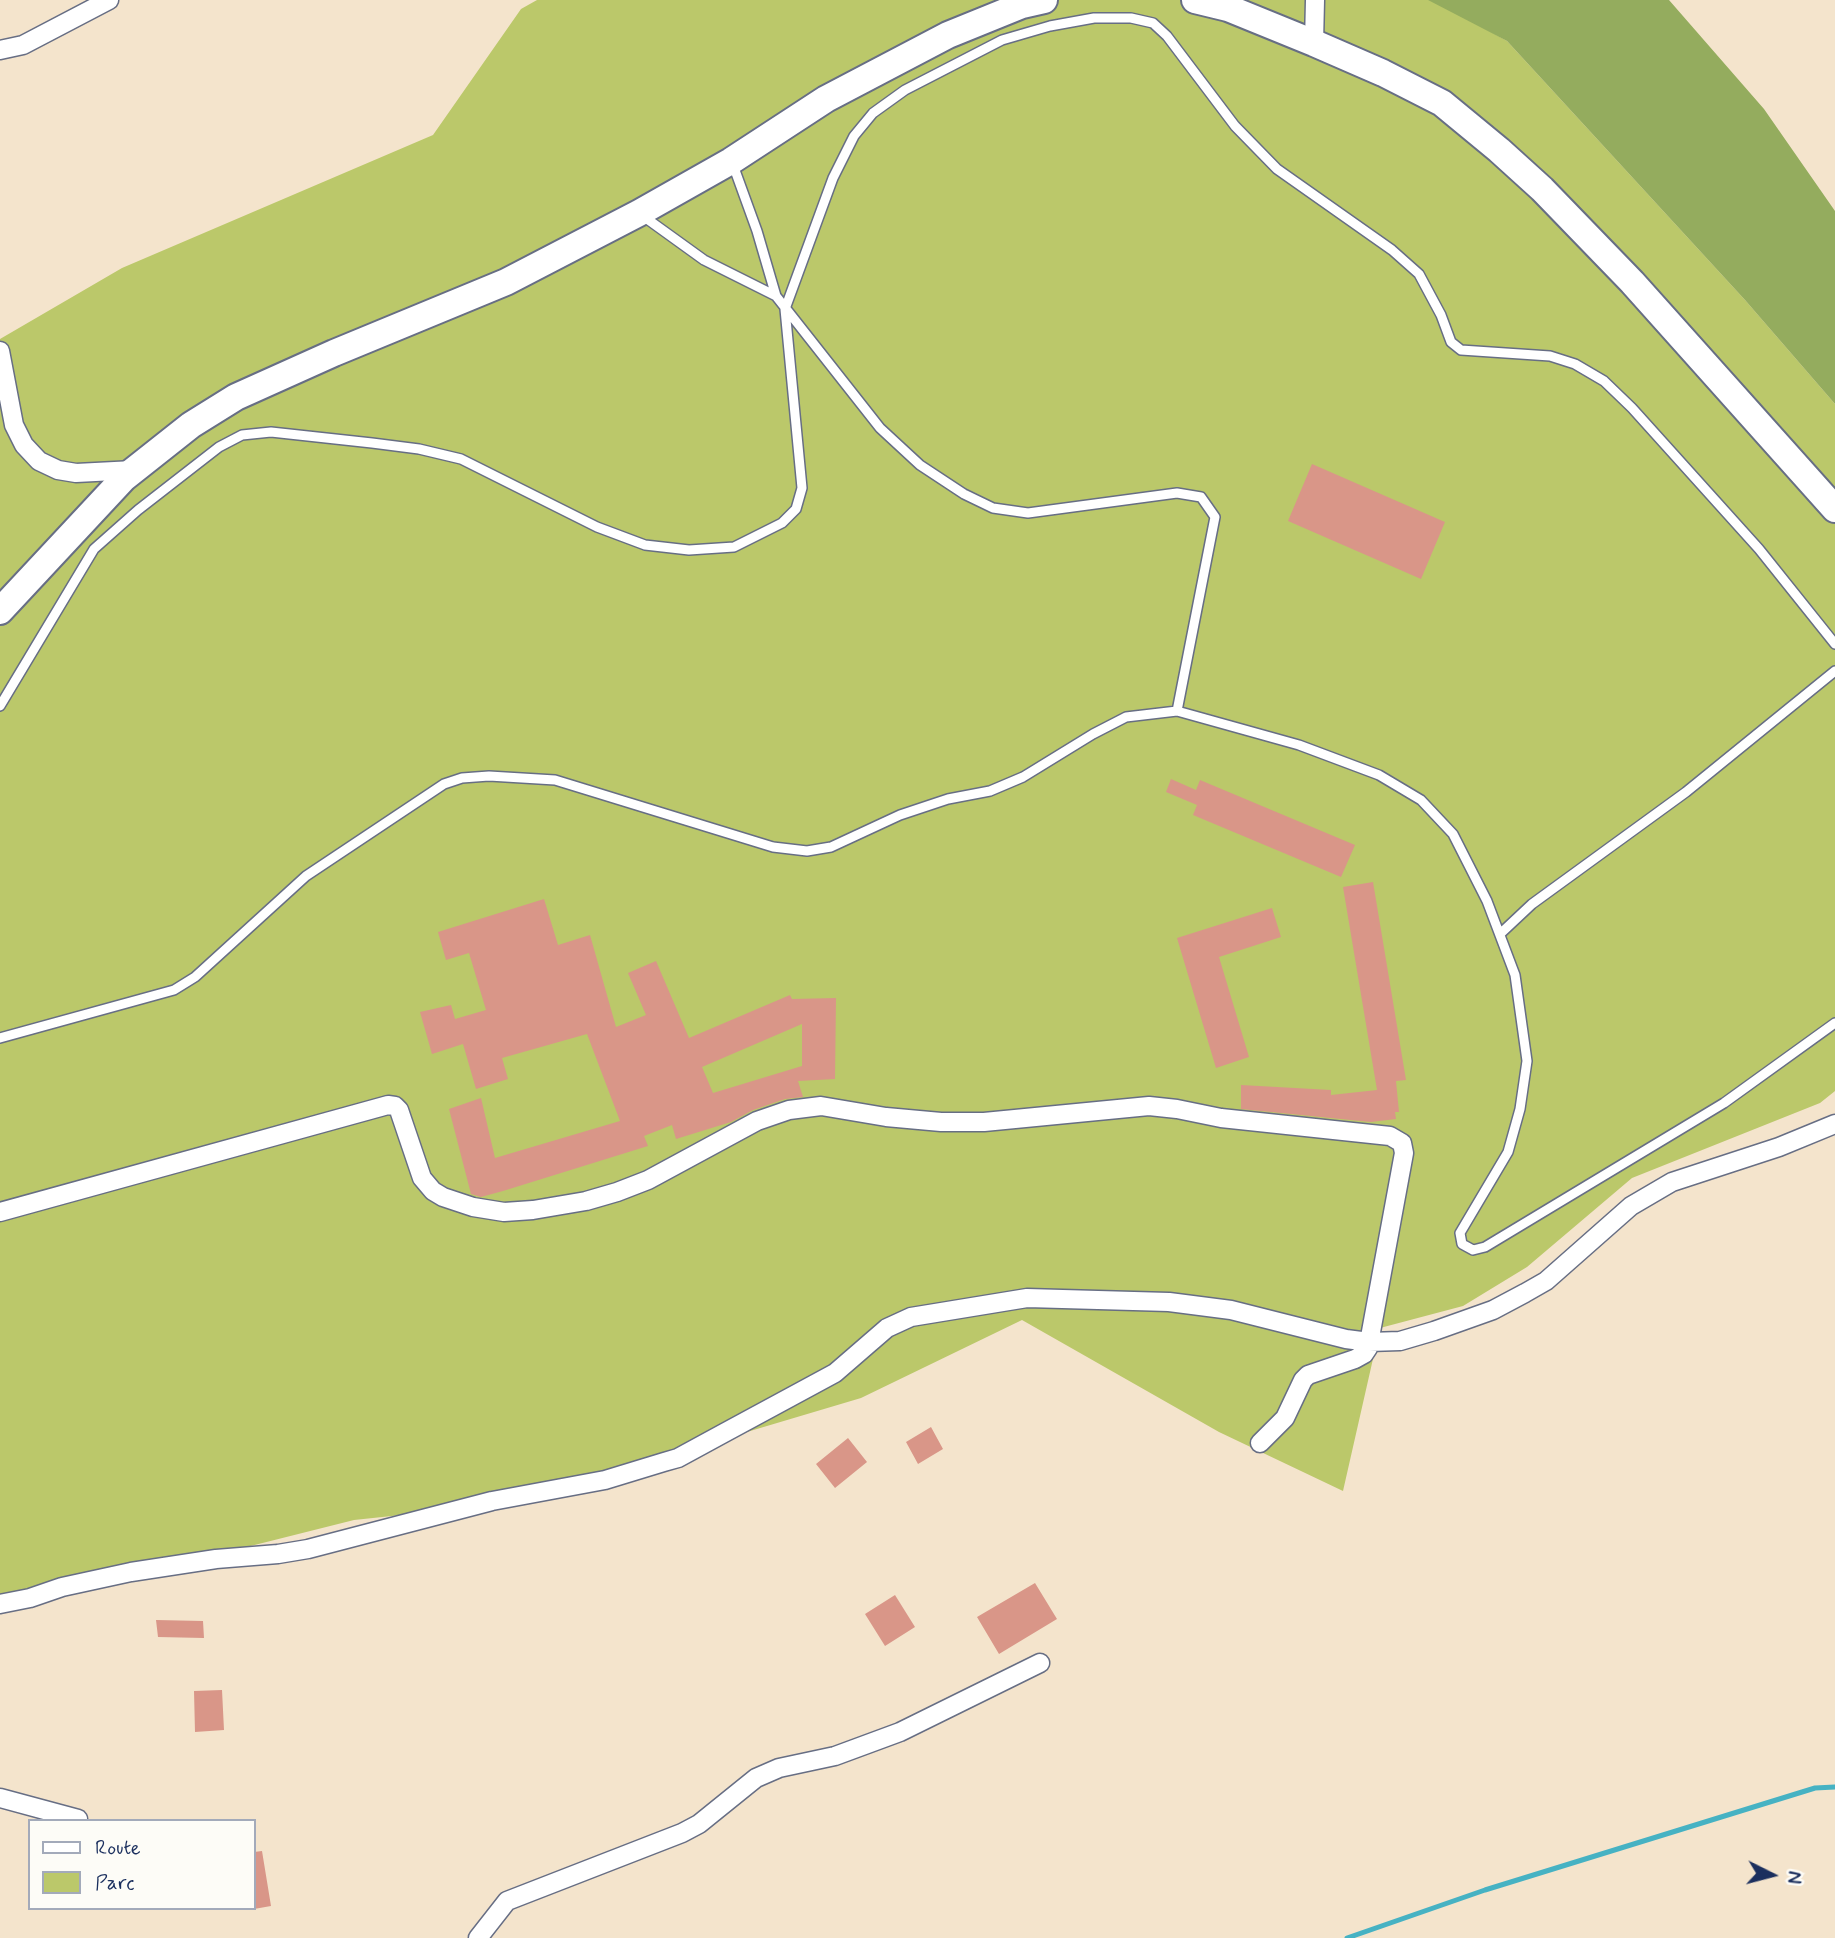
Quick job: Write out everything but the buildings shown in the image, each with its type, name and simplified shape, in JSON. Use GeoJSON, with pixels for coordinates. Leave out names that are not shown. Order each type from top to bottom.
{"type":"FeatureCollection","features":[{"type":"Feature","properties":{"kind":"street"},"geometry":{"type":"LineString","coordinates":[[0,50],[23,45],[109,0]]}},
{"type":"Feature","properties":{"kind":"street"},"geometry":{"type":"LineString","coordinates":[[0,611],[134,470],[191,425],[236,397],[506,282],[639,213],[731,161],[827,99],[948,35],[1022,5],[1044,0]]}},
{"type":"Feature","properties":{"kind":"street"},"geometry":{"type":"LineString","coordinates":[[1195,0],[1228,8],[1314,43],[1383,73],[1442,103],[1542,190],[1632,282],[1835,509]]}},
{"type":"Feature","properties":{"kind":"street"},"geometry":{"type":"LineString","coordinates":[[1314,43],[1315,0]]}},
{"type":"Feature","properties":{"kind":"street"},"geometry":{"type":"LineString","coordinates":[[0,351],[14,425],[24,445],[39,461],[58,470],[76,473],[134,470]]}},
{"type":"Feature","properties":{"kind":"street"},"geometry":{"type":"LineString","coordinates":[[0,1212],[388,1104],[395,1105],[399,1110],[422,1178],[433,1191],[443,1197],[473,1206],[504,1212],[586,1201],[617,1192],[648,1180],[757,1121],[789,1110],[821,1106],[886,1117],[941,1122],[984,1122],[1149,1106],[1221,1118],[1390,1136],[1402,1143],[1404,1153],[1369,1342],[1364,1354],[1308,1375],[1285,1418],[1260,1443]]}},
{"type":"Feature","properties":{"kind":"street"},"geometry":{"type":"LineString","coordinates":[[0,1604],[131,1572],[307,1549],[492,1501],[605,1480],[678,1458],[835,1373],[887,1328],[911,1317],[1027,1298],[1169,1301],[1231,1310],[1346,1339],[1369,1342],[1400,1341],[1493,1310],[1546,1281],[1631,1206],[1672,1182],[1779,1147],[1835,1124]]}},
{"type":"Feature","properties":{"kind":"street"},"geometry":{"type":"LineString","coordinates":[[478,1938],[507,1901],[682,1833],[699,1824],[756,1778],[779,1768],[835,1756],[900,1732],[1040,1663]]}},
{"type":"Feature","properties":{"kind":"street"},"geometry":{"type":"LineString","coordinates":[[0,1798],[78,1819]]}},
{"type":"Feature","properties":{"kind":"lane"},"geometry":{"type":"LineString","coordinates":[[0,706],[94,549],[138,510],[219,447],[242,435],[271,432],[359,441],[419,449],[461,459],[597,527],[645,545],[689,550],[734,547],[782,523],[796,509],[802,488],[785,309],[833,178],[854,136],[873,113],[905,90],[1002,40],[1050,26],[1094,18],[1131,18],[1153,23],[1167,36],[1235,126],[1277,169],[1392,250],[1419,274],[1441,315],[1451,342],[1461,350],[1550,356],[1575,364],[1604,381],[1632,408],[1759,549],[1835,644]]}},
{"type":"Feature","properties":{"kind":"lane"},"geometry":{"type":"LineString","coordinates":[[731,161],[757,231],[776,296],[880,428],[920,465],[964,494],[993,508],[1028,513],[1177,494],[1201,498],[1215,517],[1177,711]]}},
{"type":"Feature","properties":{"kind":"lane"},"geometry":{"type":"LineString","coordinates":[[639,213],[704,260],[776,296]]}},
{"type":"Feature","properties":{"kind":"lane"},"geometry":{"type":"LineString","coordinates":[[1500,934],[1532,904],[1686,792],[1835,671]]}},
{"type":"Feature","properties":{"kind":"lane"},"geometry":{"type":"LineString","coordinates":[[0,1038],[174,990],[195,977],[306,876],[444,784],[461,778],[489,776],[555,780],[773,847],[807,851],[831,847],[900,816],[1023,777],[1126,717],[1177,711],[1299,745],[1379,775],[1421,800],[1453,834],[1487,901],[1515,975],[1527,1061],[1520,1109],[1508,1152],[1460,1233],[1462,1244],[1473,1250],[1497,1240],[1724,1103],[1835,1023]]}},
{"type":"Feature","properties":{"kind":"green space"},"geometry":{"type":"Polygon","coordinates":[[[537,0],[1434,0],[1507,41],[1745,300],[1835,404],[1835,1091],[1820,1103],[1632,1178],[1527,1267],[1463,1306],[1380,1328],[1343,1491],[1219,1432],[1022,1320],[861,1398],[505,1504],[354,1520],[0,1609],[0,339],[122,268],[433,135],[521,9],[537,0]]]}},
{"type":"Feature","properties":{"kind":"green space"},"geometry":{"type":"Polygon","coordinates":[[[1428,0],[1669,0],[1764,109],[1835,211],[1835,404],[1745,300],[1507,41],[1428,0]]]}},
{"type":"Feature","properties":{"kind":"waterway"},"geometry":{"type":"LineString","coordinates":[[1347,1938],[1485,1890],[1815,1788],[1835,1787]]}}]}
